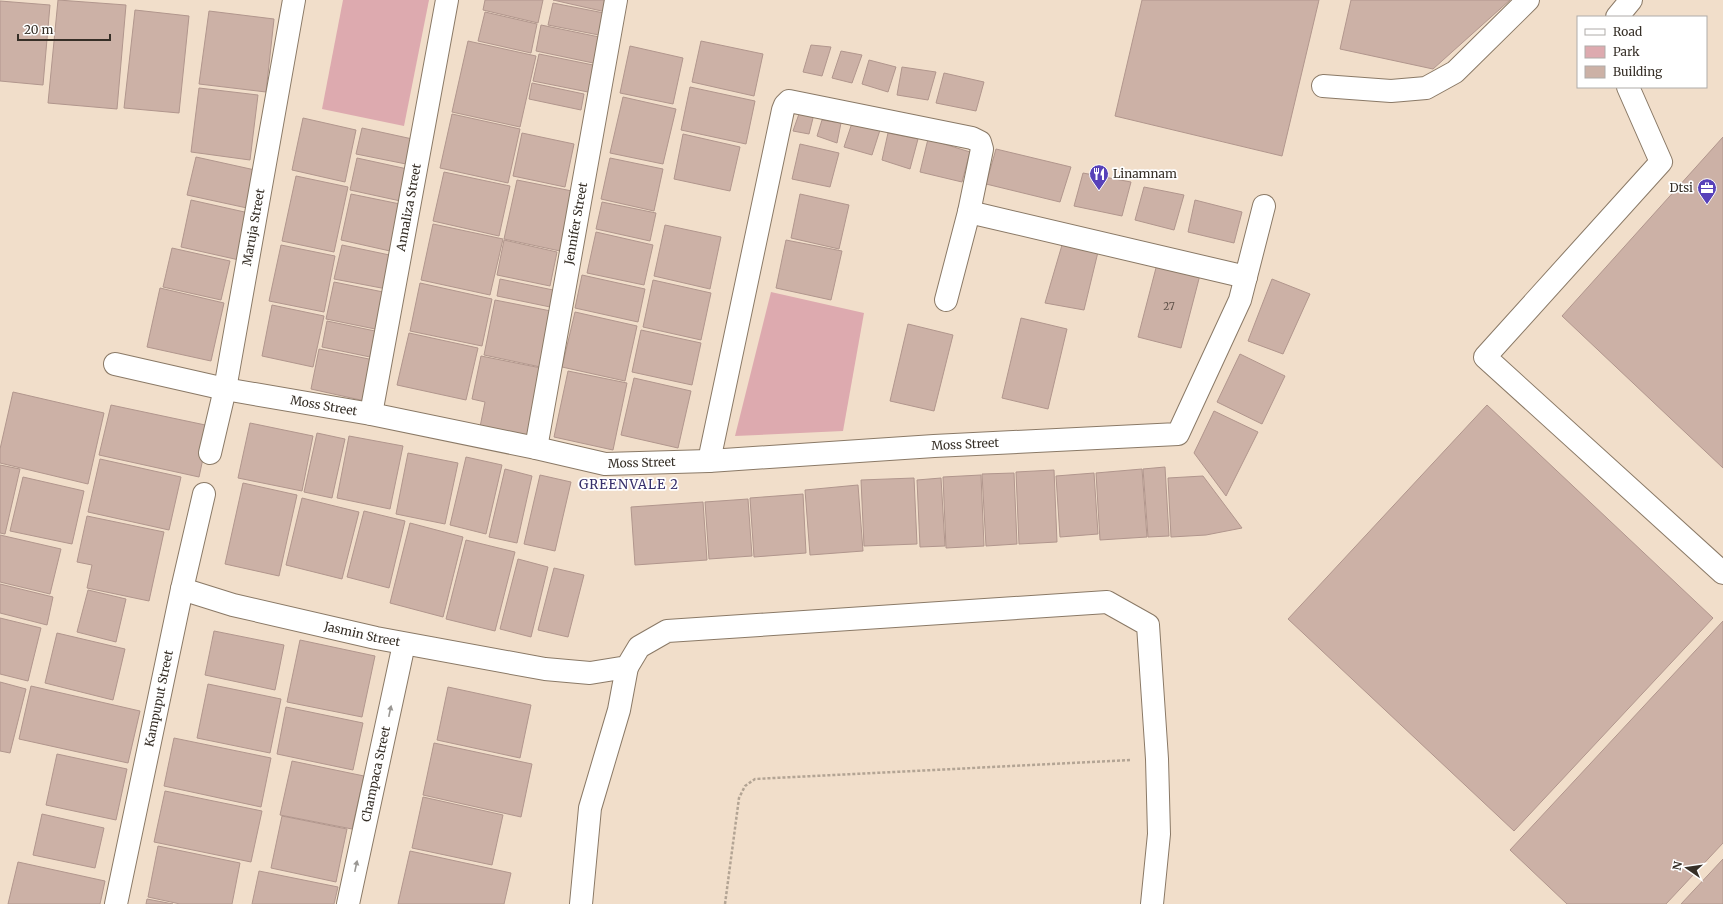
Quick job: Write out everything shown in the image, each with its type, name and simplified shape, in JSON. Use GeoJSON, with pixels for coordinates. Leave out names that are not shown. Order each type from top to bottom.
{"type":"FeatureCollection","features":[{"type":"Feature","properties":{"kind":"street","name":"Maruja Street"},"geometry":{"type":"LineString","coordinates":[[210,453],[225,389],[294,0]]}},
{"type":"Feature","properties":{"kind":"street","name":"Annaliza Street"},"geometry":{"type":"LineString","coordinates":[[371,414],[447,0]]}},
{"type":"Feature","properties":{"kind":"street","name":"Jennifer Street"},"geometry":{"type":"LineString","coordinates":[[536,448],[616,0]]}},
{"type":"Feature","properties":{"kind":"street"},"geometry":{"type":"LineString","coordinates":[[1323,86],[1391,91],[1426,88],[1455,72],[1528,0]]}},
{"type":"Feature","properties":{"kind":"street"},"geometry":{"type":"LineString","coordinates":[[1618,16],[1631,0]]}},
{"type":"Feature","properties":{"kind":"street"},"geometry":{"type":"LineString","coordinates":[[1628,88],[1661,162],[1485,357],[1723,573]]}},
{"type":"Feature","properties":{"kind":"street"},"geometry":{"type":"LineString","coordinates":[[709,461],[762,203],[785,105],[789,101],[796,101],[976,139],[980,142],[982,149],[969,212],[946,300]]}},
{"type":"Feature","properties":{"kind":"street"},"geometry":{"type":"LineString","coordinates":[[969,212],[1246,277],[1264,206]]}},
{"type":"Feature","properties":{"kind":"street","name":"Moss Street"},"geometry":{"type":"LineString","coordinates":[[115,364],[225,389],[371,414],[536,448],[605,464],[709,461],[934,446],[1178,434],[1240,300],[1246,277]]}},
{"type":"Feature","properties":{"kind":"street","name":"Kampuput Street"},"geometry":{"type":"LineString","coordinates":[[116,904],[182,589],[204,494]]}},
{"type":"Feature","properties":{"kind":"street","name":"Jasmin Street"},"geometry":{"type":"LineString","coordinates":[[182,589],[233,605],[404,644],[545,669],[590,673],[627,667]]}},
{"type":"Feature","properties":{"kind":"street"},"geometry":{"type":"LineString","coordinates":[[581,904],[590,808],[619,710],[627,667],[639,647],[667,631],[1107,602],[1148,625],[1157,759],[1159,834],[1152,904]]}},
{"type":"Feature","properties":{"kind":"street","name":"Champaca Street"},"geometry":{"type":"LineString","coordinates":[[348,904],[404,644]]}},
{"type":"Feature","properties":{"kind":"path"},"geometry":{"type":"LineString","coordinates":[[725,904],[739,798],[745,786],[755,779],[1157,759]]}},
{"type":"Feature","properties":{"kind":"green space"},"geometry":{"type":"Polygon","coordinates":[[[343,0],[429,0],[404,126],[322,109],[343,0]]]}},
{"type":"Feature","properties":{"kind":"green space"},"geometry":{"type":"Polygon","coordinates":[[[771,292],[864,313],[843,431],[735,436],[771,292]]]}},
{"type":"Feature","properties":{"kind":"building"},"geometry":{"type":"Polygon","coordinates":[[[58,0],[126,5],[117,109],[48,103],[58,0]]]}},
{"type":"Feature","properties":{"kind":"building"},"geometry":{"type":"Polygon","coordinates":[[[485,0],[543,0],[538,23],[483,10],[485,0]]]}},
{"type":"Feature","properties":{"kind":"building"},"geometry":{"type":"Polygon","coordinates":[[[553,0],[609,0],[606,12],[553,0]]]}},
{"type":"Feature","properties":{"kind":"building"},"geometry":{"type":"Polygon","coordinates":[[[1142,0],[1319,0],[1282,156],[1115,116],[1142,0]]]}},
{"type":"Feature","properties":{"kind":"building"},"geometry":{"type":"Polygon","coordinates":[[[1351,0],[1510,0],[1433,69],[1340,49],[1351,0]]]}},
{"type":"Feature","properties":{"kind":"building"},"geometry":{"type":"Polygon","coordinates":[[[0,1],[50,5],[43,85],[0,81],[0,1]]]}},
{"type":"Feature","properties":{"kind":"building"},"geometry":{"type":"Polygon","coordinates":[[[553,3],[609,14],[604,36],[548,25],[553,3]]]}},
{"type":"Feature","properties":{"kind":"building"},"geometry":{"type":"Polygon","coordinates":[[[135,10],[189,16],[179,113],[124,108],[135,10]]]}},
{"type":"Feature","properties":{"kind":"building"},"geometry":{"type":"Polygon","coordinates":[[[209,11],[274,19],[266,92],[199,84],[209,11]]]}},
{"type":"Feature","properties":{"kind":"building"},"geometry":{"type":"Polygon","coordinates":[[[485,12],[537,24],[531,53],[478,41],[485,12]]]}},
{"type":"Feature","properties":{"kind":"building"},"geometry":{"type":"Polygon","coordinates":[[[541,25],[604,38],[598,64],[536,51],[541,25]]]}},
{"type":"Feature","properties":{"kind":"building"},"geometry":{"type":"Polygon","coordinates":[[[468,41],[536,56],[520,127],[452,112],[468,41]]]}},
{"type":"Feature","properties":{"kind":"building"},"geometry":{"type":"Polygon","coordinates":[[[701,41],[763,54],[754,96],[692,82],[701,41]]]}},
{"type":"Feature","properties":{"kind":"building"},"geometry":{"type":"Polygon","coordinates":[[[811,45],[831,47],[822,76],[803,72],[811,45]]]}},
{"type":"Feature","properties":{"kind":"building"},"geometry":{"type":"Polygon","coordinates":[[[630,46],[683,58],[673,104],[620,93],[630,46]]]}},
{"type":"Feature","properties":{"kind":"building"},"geometry":{"type":"Polygon","coordinates":[[[841,51],[862,55],[852,83],[832,78],[841,51]]]}},
{"type":"Feature","properties":{"kind":"building"},"geometry":{"type":"Polygon","coordinates":[[[539,54],[598,66],[593,93],[533,81],[539,54]]]}},
{"type":"Feature","properties":{"kind":"building"},"geometry":{"type":"Polygon","coordinates":[[[869,60],[896,67],[888,92],[862,84],[869,60]]]}},
{"type":"Feature","properties":{"kind":"building"},"geometry":{"type":"Polygon","coordinates":[[[902,67],[936,72],[928,100],[897,95],[902,67]]]}},
{"type":"Feature","properties":{"kind":"building"},"geometry":{"type":"Polygon","coordinates":[[[944,73],[984,82],[976,111],[936,103],[944,73]]]}},
{"type":"Feature","properties":{"kind":"building"},"geometry":{"type":"Polygon","coordinates":[[[532,83],[584,94],[581,110],[529,99],[532,83]]]}},
{"type":"Feature","properties":{"kind":"building"},"geometry":{"type":"Polygon","coordinates":[[[690,87],[755,101],[746,144],[681,130],[690,87]]]}},
{"type":"Feature","properties":{"kind":"building"},"geometry":{"type":"Polygon","coordinates":[[[199,88],[258,95],[250,160],[191,152],[199,88]]]}},
{"type":"Feature","properties":{"kind":"building"},"geometry":{"type":"Polygon","coordinates":[[[623,97],[676,109],[663,164],[610,153],[623,97]]]}},
{"type":"Feature","properties":{"kind":"building"},"geometry":{"type":"Polygon","coordinates":[[[800,111],[814,114],[809,134],[793,131],[800,111]]]}},
{"type":"Feature","properties":{"kind":"building"},"geometry":{"type":"Polygon","coordinates":[[[452,114],[520,129],[508,183],[440,168],[452,114]]]}},
{"type":"Feature","properties":{"kind":"building"},"geometry":{"type":"Polygon","coordinates":[[[303,118],[356,130],[345,182],[292,170],[303,118]]]}},
{"type":"Feature","properties":{"kind":"building"},"geometry":{"type":"Polygon","coordinates":[[[822,120],[841,123],[837,143],[817,136],[822,120]]]}},
{"type":"Feature","properties":{"kind":"building"},"geometry":{"type":"Polygon","coordinates":[[[852,123],[880,130],[872,155],[844,147],[852,123]]]}},
{"type":"Feature","properties":{"kind":"building"},"geometry":{"type":"Polygon","coordinates":[[[362,128],[417,140],[411,165],[356,154],[362,128]]]}},
{"type":"Feature","properties":{"kind":"building"},"geometry":{"type":"Polygon","coordinates":[[[522,133],[574,144],[565,187],[513,176],[522,133]]]}},
{"type":"Feature","properties":{"kind":"building"},"geometry":{"type":"Polygon","coordinates":[[[888,133],[918,139],[910,169],[882,160],[888,133]]]}},
{"type":"Feature","properties":{"kind":"building"},"geometry":{"type":"Polygon","coordinates":[[[683,134],[740,147],[730,191],[674,179],[683,134]]]}},
{"type":"Feature","properties":{"kind":"building"},"geometry":{"type":"Polygon","coordinates":[[[1723,137],[1723,468],[1562,316],[1723,137]]]}},
{"type":"Feature","properties":{"kind":"building"},"geometry":{"type":"Polygon","coordinates":[[[928,139],[970,152],[962,182],[920,172],[928,139]]]}},
{"type":"Feature","properties":{"kind":"building"},"geometry":{"type":"Polygon","coordinates":[[[800,144],[839,153],[830,187],[792,179],[800,144]]]}},
{"type":"Feature","properties":{"kind":"building"},"geometry":{"type":"Polygon","coordinates":[[[996,149],[1071,167],[1060,202],[986,184],[996,149]]]}},
{"type":"Feature","properties":{"kind":"building"},"geometry":{"type":"Polygon","coordinates":[[[196,157],[255,170],[247,208],[187,195],[196,157]]]}},
{"type":"Feature","properties":{"kind":"building"},"geometry":{"type":"Polygon","coordinates":[[[357,158],[412,170],[405,202],[350,190],[357,158]]]}},
{"type":"Feature","properties":{"kind":"building"},"geometry":{"type":"Polygon","coordinates":[[[610,158],[663,169],[654,211],[601,199],[610,158]]]}},
{"type":"Feature","properties":{"kind":"building"},"geometry":{"type":"Polygon","coordinates":[[[444,172],[510,186],[499,236],[433,221],[444,172]]]}},
{"type":"Feature","properties":{"kind":"building"},"geometry":{"type":"Polygon","coordinates":[[[1083,173],[1131,182],[1122,216],[1074,206],[1083,173]]]}},
{"type":"Feature","properties":{"kind":"building"},"geometry":{"type":"Polygon","coordinates":[[[296,176],[348,187],[334,252],[282,241],[296,176]]]}},
{"type":"Feature","properties":{"kind":"building"},"geometry":{"type":"Polygon","coordinates":[[[517,180],[572,191],[560,251],[504,239],[517,180]]]}},
{"type":"Feature","properties":{"kind":"building"},"geometry":{"type":"Polygon","coordinates":[[[1144,187],[1184,195],[1174,230],[1135,220],[1144,187]]]}},
{"type":"Feature","properties":{"kind":"building"},"geometry":{"type":"Polygon","coordinates":[[[351,194],[400,204],[390,251],[341,240],[351,194]]]}},
{"type":"Feature","properties":{"kind":"building"},"geometry":{"type":"Polygon","coordinates":[[[800,194],[849,205],[839,249],[791,238],[800,194]]]}},
{"type":"Feature","properties":{"kind":"building"},"geometry":{"type":"Polygon","coordinates":[[[191,200],[249,213],[239,260],[181,247],[191,200]]]}},
{"type":"Feature","properties":{"kind":"building"},"geometry":{"type":"Polygon","coordinates":[[[1195,200],[1242,212],[1234,243],[1188,232],[1195,200]]]}},
{"type":"Feature","properties":{"kind":"building"},"geometry":{"type":"Polygon","coordinates":[[[602,202],[656,213],[650,241],[596,229],[602,202]]]}},
{"type":"Feature","properties":{"kind":"building"},"geometry":{"type":"Polygon","coordinates":[[[433,224],[503,239],[490,295],[421,280],[433,224]]]}},
{"type":"Feature","properties":{"kind":"building"},"geometry":{"type":"Polygon","coordinates":[[[665,225],[721,237],[710,289],[654,276],[665,225]]]}},
{"type":"Feature","properties":{"kind":"building"},"geometry":{"type":"Polygon","coordinates":[[[596,232],[653,245],[644,285],[587,273],[596,232]]]}},
{"type":"Feature","properties":{"kind":"building"},"geometry":{"type":"Polygon","coordinates":[[[504,240],[557,252],[550,286],[497,275],[504,240]]]}},
{"type":"Feature","properties":{"kind":"building"},"geometry":{"type":"Polygon","coordinates":[[[786,240],[842,251],[831,300],[776,288],[786,240]]]}},
{"type":"Feature","properties":{"kind":"building"},"geometry":{"type":"Polygon","coordinates":[[[281,245],[335,256],[324,312],[269,301],[281,245]]]}},
{"type":"Feature","properties":{"kind":"building"},"geometry":{"type":"Polygon","coordinates":[[[342,245],[399,257],[392,290],[334,279],[342,245]]]}},
{"type":"Feature","properties":{"kind":"building"},"geometry":{"type":"Polygon","coordinates":[[[1062,245],[1098,252],[1084,310],[1045,303],[1062,245]]]}},
{"type":"Feature","properties":{"kind":"building"},"geometry":{"type":"Polygon","coordinates":[[[172,248],[230,261],[221,300],[163,287],[172,248]]]}},
{"type":"Feature","properties":{"kind":"building"},"geometry":{"type":"Polygon","coordinates":[[[1157,264],[1200,275],[1181,348],[1138,337],[1157,264]]]}},
{"type":"Feature","properties":{"kind":"building"},"geometry":{"type":"Polygon","coordinates":[[[582,275],[645,289],[638,322],[575,308],[582,275]]]}},
{"type":"Feature","properties":{"kind":"building"},"geometry":{"type":"Polygon","coordinates":[[[500,279],[558,291],[555,308],[497,296],[500,279]]]}},
{"type":"Feature","properties":{"kind":"building"},"geometry":{"type":"Polygon","coordinates":[[[1272,279],[1310,294],[1283,354],[1248,341],[1272,279]]]}},
{"type":"Feature","properties":{"kind":"building"},"geometry":{"type":"Polygon","coordinates":[[[653,280],[711,293],[701,340],[643,327],[653,280]]]}},
{"type":"Feature","properties":{"kind":"building"},"geometry":{"type":"Polygon","coordinates":[[[334,282],[393,294],[385,331],[326,319],[334,282]]]}},
{"type":"Feature","properties":{"kind":"building"},"geometry":{"type":"Polygon","coordinates":[[[420,283],[492,299],[482,346],[410,331],[420,283]]]}},
{"type":"Feature","properties":{"kind":"building"},"geometry":{"type":"Polygon","coordinates":[[[160,288],[224,303],[211,361],[147,347],[160,288]]]}},
{"type":"Feature","properties":{"kind":"building"},"geometry":{"type":"Polygon","coordinates":[[[495,300],[556,312],[545,368],[484,355],[495,300]]]}},
{"type":"Feature","properties":{"kind":"building"},"geometry":{"type":"Polygon","coordinates":[[[272,305],[324,316],[313,367],[262,356],[272,305]]]}},
{"type":"Feature","properties":{"kind":"building"},"geometry":{"type":"Polygon","coordinates":[[[575,312],[637,326],[625,381],[562,367],[575,312]]]}},
{"type":"Feature","properties":{"kind":"building"},"geometry":{"type":"Polygon","coordinates":[[[1021,318],[1067,329],[1048,409],[1002,398],[1021,318]]]}},
{"type":"Feature","properties":{"kind":"building"},"geometry":{"type":"Polygon","coordinates":[[[327,321],[375,331],[370,357],[322,347],[327,321]]]}},
{"type":"Feature","properties":{"kind":"building"},"geometry":{"type":"Polygon","coordinates":[[[908,324],[953,335],[934,411],[890,401],[908,324]]]}},
{"type":"Feature","properties":{"kind":"building"},"geometry":{"type":"Polygon","coordinates":[[[641,330],[701,343],[692,385],[632,372],[641,330]]]}},
{"type":"Feature","properties":{"kind":"building"},"geometry":{"type":"Polygon","coordinates":[[[409,333],[478,348],[466,400],[397,385],[409,333]]]}},
{"type":"Feature","properties":{"kind":"building"},"geometry":{"type":"Polygon","coordinates":[[[319,349],[374,360],[365,401],[311,389],[319,349]]]}},
{"type":"Feature","properties":{"kind":"building"},"geometry":{"type":"Polygon","coordinates":[[[1240,354],[1285,376],[1262,424],[1217,402],[1240,354]]]}},
{"type":"Feature","properties":{"kind":"building"},"geometry":{"type":"Polygon","coordinates":[[[481,356],[541,368],[527,437],[480,427],[485,402],[472,399],[481,356]]]}},
{"type":"Feature","properties":{"kind":"building"},"geometry":{"type":"Polygon","coordinates":[[[568,371],[627,383],[613,450],[554,437],[568,371]]]}},
{"type":"Feature","properties":{"kind":"building"},"geometry":{"type":"Polygon","coordinates":[[[634,378],[691,391],[678,448],[621,435],[634,378]]]}},
{"type":"Feature","properties":{"kind":"building"},"geometry":{"type":"Polygon","coordinates":[[[13,392],[104,413],[88,484],[0,463],[0,449],[13,392]]]}},
{"type":"Feature","properties":{"kind":"building"},"geometry":{"type":"Polygon","coordinates":[[[111,405],[210,426],[199,477],[99,455],[111,405]]]}},
{"type":"Feature","properties":{"kind":"building"},"geometry":{"type":"Polygon","coordinates":[[[1487,405],[1713,618],[1514,831],[1288,619],[1487,405]]]}},
{"type":"Feature","properties":{"kind":"building"},"geometry":{"type":"Polygon","coordinates":[[[1214,411],[1258,432],[1226,496],[1194,453],[1214,411]]]}},
{"type":"Feature","properties":{"kind":"building"},"geometry":{"type":"Polygon","coordinates":[[[250,423],[313,436],[302,491],[238,478],[250,423]]]}},
{"type":"Feature","properties":{"kind":"building"},"geometry":{"type":"Polygon","coordinates":[[[317,433],[345,439],[332,498],[304,492],[317,433]]]}},
{"type":"Feature","properties":{"kind":"building"},"geometry":{"type":"Polygon","coordinates":[[[349,436],[403,446],[390,509],[337,498],[349,436]]]}},
{"type":"Feature","properties":{"kind":"building"},"geometry":{"type":"Polygon","coordinates":[[[408,453],[458,463],[445,524],[396,514],[408,453]]]}},
{"type":"Feature","properties":{"kind":"building"},"geometry":{"type":"Polygon","coordinates":[[[466,457],[502,465],[486,534],[450,525],[466,457]]]}},
{"type":"Feature","properties":{"kind":"building"},"geometry":{"type":"Polygon","coordinates":[[[100,459],[181,477],[169,530],[88,512],[100,459]]]}},
{"type":"Feature","properties":{"kind":"building"},"geometry":{"type":"Polygon","coordinates":[[[0,465],[20,469],[5,534],[0,533],[0,465]]]}},
{"type":"Feature","properties":{"kind":"building"},"geometry":{"type":"Polygon","coordinates":[[[1165,467],[1169,536],[1148,537],[1143,469],[1165,467]]]}},
{"type":"Feature","properties":{"kind":"building"},"geometry":{"type":"Polygon","coordinates":[[[505,469],[532,476],[517,543],[489,537],[505,469]]]}},
{"type":"Feature","properties":{"kind":"building"},"geometry":{"type":"Polygon","coordinates":[[[1142,469],[1147,537],[1100,540],[1096,473],[1142,469]]]}},
{"type":"Feature","properties":{"kind":"building"},"geometry":{"type":"Polygon","coordinates":[[[1054,470],[1057,542],[1019,544],[1016,472],[1054,470]]]}},
{"type":"Feature","properties":{"kind":"building"},"geometry":{"type":"Polygon","coordinates":[[[1014,473],[1017,544],[986,546],[982,474],[1014,473]]]}},
{"type":"Feature","properties":{"kind":"building"},"geometry":{"type":"Polygon","coordinates":[[[1094,473],[1098,534],[1060,537],[1056,476],[1094,473]]]}},
{"type":"Feature","properties":{"kind":"building"},"geometry":{"type":"Polygon","coordinates":[[[540,475],[571,482],[555,551],[524,544],[540,475]]]}},
{"type":"Feature","properties":{"kind":"building"},"geometry":{"type":"Polygon","coordinates":[[[981,475],[984,546],[946,548],[943,477],[981,475]]]}},
{"type":"Feature","properties":{"kind":"building"},"geometry":{"type":"Polygon","coordinates":[[[1203,476],[1242,528],[1206,535],[1171,537],[1168,478],[1203,476]]]}},
{"type":"Feature","properties":{"kind":"building"},"geometry":{"type":"Polygon","coordinates":[[[23,477],[84,491],[72,544],[10,531],[23,477]]]}},
{"type":"Feature","properties":{"kind":"building"},"geometry":{"type":"Polygon","coordinates":[[[914,478],[917,544],[864,546],[861,480],[914,478]]]}},
{"type":"Feature","properties":{"kind":"building"},"geometry":{"type":"Polygon","coordinates":[[[941,478],[945,546],[920,547],[917,480],[941,478]]]}},
{"type":"Feature","properties":{"kind":"building"},"geometry":{"type":"Polygon","coordinates":[[[243,483],[297,495],[279,576],[225,564],[243,483]]]}},
{"type":"Feature","properties":{"kind":"building"},"geometry":{"type":"Polygon","coordinates":[[[858,485],[863,551],[810,555],[805,490],[858,485]]]}},
{"type":"Feature","properties":{"kind":"building"},"geometry":{"type":"Polygon","coordinates":[[[803,494],[806,553],[754,557],[750,498],[803,494]]]}},
{"type":"Feature","properties":{"kind":"building"},"geometry":{"type":"Polygon","coordinates":[[[302,498],[359,512],[342,579],[286,565],[302,498]]]}},
{"type":"Feature","properties":{"kind":"building"},"geometry":{"type":"Polygon","coordinates":[[[748,499],[752,556],[709,559],[705,502],[748,499]]]}},
{"type":"Feature","properties":{"kind":"building"},"geometry":{"type":"Polygon","coordinates":[[[703,502],[707,560],[635,565],[631,507],[703,502]]]}},
{"type":"Feature","properties":{"kind":"building"},"geometry":{"type":"Polygon","coordinates":[[[364,511],[405,521],[389,588],[347,577],[364,511]]]}},
{"type":"Feature","properties":{"kind":"building"},"geometry":{"type":"Polygon","coordinates":[[[87,516],[164,532],[149,601],[87,588],[92,565],[77,562],[87,516]]]}},
{"type":"Feature","properties":{"kind":"building"},"geometry":{"type":"Polygon","coordinates":[[[410,523],[463,537],[443,617],[390,603],[410,523]]]}},
{"type":"Feature","properties":{"kind":"building"},"geometry":{"type":"Polygon","coordinates":[[[0,535],[61,549],[50,594],[0,582],[0,535]]]}},
{"type":"Feature","properties":{"kind":"building"},"geometry":{"type":"Polygon","coordinates":[[[466,540],[515,552],[495,631],[446,619],[466,540]]]}},
{"type":"Feature","properties":{"kind":"building"},"geometry":{"type":"Polygon","coordinates":[[[518,559],[548,567],[531,637],[500,629],[518,559]]]}},
{"type":"Feature","properties":{"kind":"building"},"geometry":{"type":"Polygon","coordinates":[[[554,568],[584,575],[568,637],[538,630],[554,568]]]}},
{"type":"Feature","properties":{"kind":"building"},"geometry":{"type":"Polygon","coordinates":[[[0,584],[53,597],[47,625],[0,613],[0,584]]]}},
{"type":"Feature","properties":{"kind":"building"},"geometry":{"type":"Polygon","coordinates":[[[88,590],[126,599],[116,642],[77,632],[88,590]]]}},
{"type":"Feature","properties":{"kind":"building"},"geometry":{"type":"Polygon","coordinates":[[[0,618],[41,628],[28,681],[0,674],[0,618]]]}},
{"type":"Feature","properties":{"kind":"building"},"geometry":{"type":"Polygon","coordinates":[[[1723,621],[1723,843],[1666,904],[1567,904],[1510,850],[1723,621]]]}},
{"type":"Feature","properties":{"kind":"building"},"geometry":{"type":"Polygon","coordinates":[[[214,631],[284,645],[275,690],[205,675],[214,631]]]}},
{"type":"Feature","properties":{"kind":"building"},"geometry":{"type":"Polygon","coordinates":[[[57,633],[125,649],[113,700],[45,683],[57,633]]]}},
{"type":"Feature","properties":{"kind":"building"},"geometry":{"type":"Polygon","coordinates":[[[300,640],[375,656],[362,717],[287,702],[300,640]]]}},
{"type":"Feature","properties":{"kind":"building"},"geometry":{"type":"Polygon","coordinates":[[[0,682],[26,689],[10,753],[0,751],[0,682]]]}},
{"type":"Feature","properties":{"kind":"building"},"geometry":{"type":"Polygon","coordinates":[[[208,684],[281,699],[270,753],[197,738],[208,684]]]}},
{"type":"Feature","properties":{"kind":"building"},"geometry":{"type":"Polygon","coordinates":[[[31,686],[140,711],[128,763],[19,739],[31,686]]]}},
{"type":"Feature","properties":{"kind":"building"},"geometry":{"type":"Polygon","coordinates":[[[448,687],[531,705],[520,758],[437,740],[448,687]]]}},
{"type":"Feature","properties":{"kind":"building"},"geometry":{"type":"Polygon","coordinates":[[[286,707],[363,723],[353,770],[277,754],[286,707]]]}},
{"type":"Feature","properties":{"kind":"building"},"geometry":{"type":"Polygon","coordinates":[[[174,738],[271,758],[261,807],[164,786],[174,738]]]}},
{"type":"Feature","properties":{"kind":"building"},"geometry":{"type":"Polygon","coordinates":[[[434,743],[532,764],[521,817],[423,795],[434,743]]]}},
{"type":"Feature","properties":{"kind":"building"},"geometry":{"type":"Polygon","coordinates":[[[57,754],[127,769],[116,820],[46,805],[57,754]]]}},
{"type":"Feature","properties":{"kind":"building"},"geometry":{"type":"Polygon","coordinates":[[[292,761],[364,776],[352,829],[280,815],[292,761]]]}},
{"type":"Feature","properties":{"kind":"building"},"geometry":{"type":"Polygon","coordinates":[[[165,791],[262,811],[251,862],[154,842],[165,791]]]}},
{"type":"Feature","properties":{"kind":"building"},"geometry":{"type":"Polygon","coordinates":[[[423,797],[503,815],[492,865],[412,848],[423,797]]]}},
{"type":"Feature","properties":{"kind":"building"},"geometry":{"type":"Polygon","coordinates":[[[42,814],[104,828],[95,868],[33,855],[42,814]]]}},
{"type":"Feature","properties":{"kind":"building"},"geometry":{"type":"Polygon","coordinates":[[[282,816],[347,829],[336,882],[271,868],[282,816]]]}},
{"type":"Feature","properties":{"kind":"building"},"geometry":{"type":"Polygon","coordinates":[[[158,846],[240,863],[232,904],[180,904],[148,897],[158,846]]]}},
{"type":"Feature","properties":{"kind":"building"},"geometry":{"type":"Polygon","coordinates":[[[410,851],[511,873],[504,904],[398,904],[410,851]]]}},
{"type":"Feature","properties":{"kind":"building"},"geometry":{"type":"Polygon","coordinates":[[[1723,859],[1723,904],[1681,904],[1723,859]]]}},
{"type":"Feature","properties":{"kind":"building"},"geometry":{"type":"Polygon","coordinates":[[[18,862],[105,881],[100,904],[8,904],[18,862]]]}},
{"type":"Feature","properties":{"kind":"building"},"geometry":{"type":"Polygon","coordinates":[[[259,871],[338,887],[334,904],[252,904],[259,871]]]}},
{"type":"Feature","properties":{"kind":"building"},"geometry":{"type":"Polygon","coordinates":[[[147,899],[173,904],[146,904],[147,899]]]}},
{"type":"Feature","properties":{"kind":"place","name":"Linamnam"},"geometry":{"type":"Point","coordinates":[1099,191]}},
{"type":"Feature","properties":{"kind":"place","name":"Dtsi"},"geometry":{"type":"Point","coordinates":[1707,205]}},
{"type":"Feature","properties":{"kind":"district","name":"GREENVALE 2"},"geometry":{"type":"Point","coordinates":[629,484]}}]}
